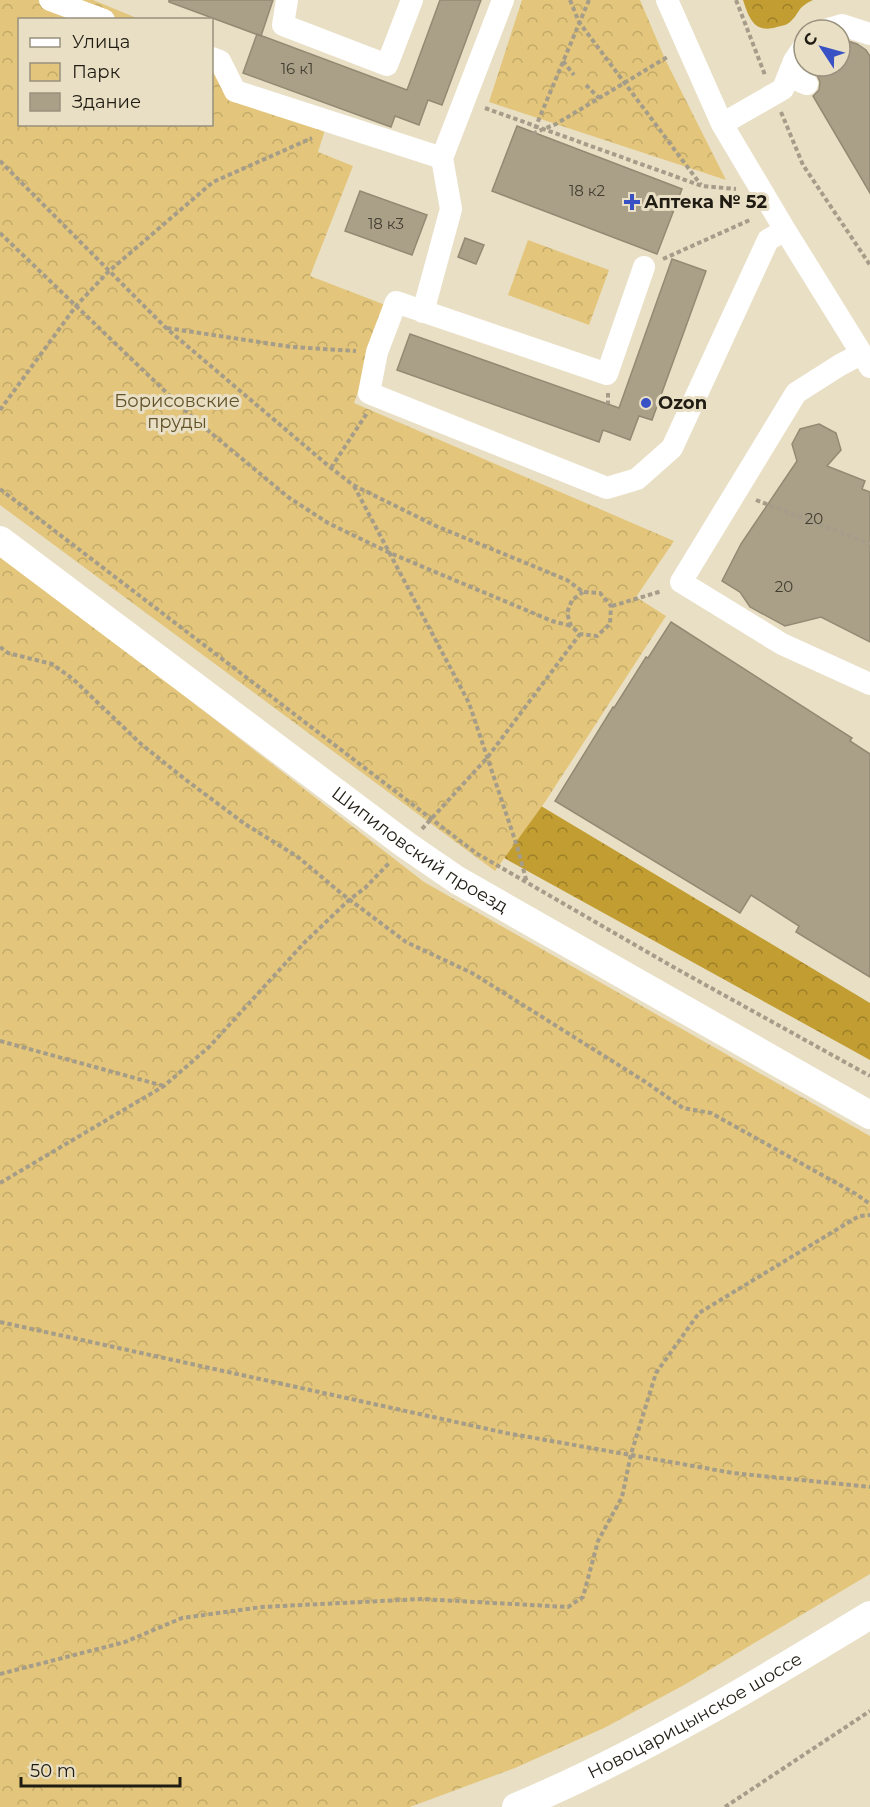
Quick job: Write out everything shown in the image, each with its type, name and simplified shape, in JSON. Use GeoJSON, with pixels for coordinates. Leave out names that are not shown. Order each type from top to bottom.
{"type":"FeatureCollection","features":[{"type":"Feature","properties":{"kind":"main road","name":"Шипиловский проезд"},"geometry":{"type":"LineString","coordinates":[[0,540],[406,845],[457,880],[870,1115]]}},
{"type":"Feature","properties":{"kind":"main road","name":"Новоцарицынское шоссе"},"geometry":{"type":"LineString","coordinates":[[516,1807],[577,1781],[643,1748],[764,1680],[870,1615]]}},
{"type":"Feature","properties":{"kind":"street"},"geometry":{"type":"LineString","coordinates":[[50,0],[99,18]]}},
{"type":"Feature","properties":{"kind":"street"},"geometry":{"type":"LineString","coordinates":[[287,0],[284,25],[387,65],[412,0]]}},
{"type":"Feature","properties":{"kind":"street"},"geometry":{"type":"LineString","coordinates":[[423,312],[451,210],[442,158],[503,0]]}},
{"type":"Feature","properties":{"kind":"street"},"geometry":{"type":"LineString","coordinates":[[667,0],[722,124],[865,361],[840,365],[796,393],[681,582],[782,644],[870,684]]}},
{"type":"Feature","properties":{"kind":"street"},"geometry":{"type":"LineString","coordinates":[[852,28],[870,34]]}},
{"type":"Feature","properties":{"kind":"street"},"geometry":{"type":"LineString","coordinates":[[213,58],[220,61],[235,91],[442,158]]}},
{"type":"Feature","properties":{"kind":"street"},"geometry":{"type":"LineString","coordinates":[[722,124],[783,89],[797,78]]}},
{"type":"Feature","properties":{"kind":"street"},"geometry":{"type":"LineString","coordinates":[[644,267],[607,374],[396,302],[377,352],[369,393],[608,488],[637,479],[672,448],[768,240],[784,230]]}},
{"type":"Feature","properties":{"kind":"path"},"geometry":{"type":"LineString","coordinates":[[570,0],[579,22],[702,186]]}},
{"type":"Feature","properties":{"kind":"path"},"geometry":{"type":"LineString","coordinates":[[536,126],[589,0]]}},
{"type":"Feature","properties":{"kind":"path"},"geometry":{"type":"LineString","coordinates":[[736,0],[803,165],[870,265]]}},
{"type":"Feature","properties":{"kind":"path"},"geometry":{"type":"LineString","coordinates":[[546,130],[671,55]]}},
{"type":"Feature","properties":{"kind":"path"},"geometry":{"type":"LineString","coordinates":[[563,61],[574,75]]}},
{"type":"Feature","properties":{"kind":"path"},"geometry":{"type":"LineString","coordinates":[[586,85],[599,98]]}},
{"type":"Feature","properties":{"kind":"path"},"geometry":{"type":"LineString","coordinates":[[464,100],[702,186],[737,189]]}},
{"type":"Feature","properties":{"kind":"path"},"geometry":{"type":"LineString","coordinates":[[0,410],[76,306],[108,272],[213,182],[341,125]]}},
{"type":"Feature","properties":{"kind":"path"},"geometry":{"type":"LineString","coordinates":[[0,161],[166,328],[353,485],[436,526],[567,580],[583,592],[600,593],[611,606],[610,624],[597,636],[580,634],[571,626],[552,621],[390,553],[328,523],[288,497],[193,418],[0,233]]}},
{"type":"Feature","properties":{"kind":"path"},"geometry":{"type":"LineString","coordinates":[[644,267],[752,219]]}},
{"type":"Feature","properties":{"kind":"path"},"geometry":{"type":"LineString","coordinates":[[166,328],[292,347],[377,352]]}},
{"type":"Feature","properties":{"kind":"path"},"geometry":{"type":"LineString","coordinates":[[331,468],[378,397]]}},
{"type":"Feature","properties":{"kind":"path"},"geometry":{"type":"LineString","coordinates":[[353,485],[469,703],[517,846],[527,883]]}},
{"type":"Feature","properties":{"kind":"path"},"geometry":{"type":"LineString","coordinates":[[0,489],[476,853],[675,968],[870,1076]]}},
{"type":"Feature","properties":{"kind":"path"},"geometry":{"type":"LineString","coordinates":[[750,498],[870,544]]}},
{"type":"Feature","properties":{"kind":"path"},"geometry":{"type":"LineString","coordinates":[[571,626],[567,613],[572,600],[583,592]]}},
{"type":"Feature","properties":{"kind":"path"},"geometry":{"type":"LineString","coordinates":[[611,606],[654,594]]}},
{"type":"Feature","properties":{"kind":"path"},"geometry":{"type":"LineString","coordinates":[[417,834],[487,758],[580,634]]}},
{"type":"Feature","properties":{"kind":"path"},"geometry":{"type":"LineString","coordinates":[[0,647],[8,653],[52,664],[73,679],[141,744],[186,780],[245,824],[298,857],[349,900],[406,942],[472,973],[683,1108],[711,1113],[870,1204]]}},
{"type":"Feature","properties":{"kind":"path"},"geometry":{"type":"LineString","coordinates":[[0,1183],[164,1086],[209,1047],[304,943],[349,900],[365,888],[395,856]]}},
{"type":"Feature","properties":{"kind":"path"},"geometry":{"type":"LineString","coordinates":[[0,1041],[164,1086]]}},
{"type":"Feature","properties":{"kind":"path"},"geometry":{"type":"LineString","coordinates":[[0,1674],[125,1642],[182,1618],[262,1607],[421,1599],[568,1607],[583,1598],[598,1541],[622,1497],[631,1454],[656,1373],[699,1313],[859,1216],[870,1215]]}},
{"type":"Feature","properties":{"kind":"path"},"geometry":{"type":"LineString","coordinates":[[0,1322],[495,1430],[733,1473],[870,1487]]}},
{"type":"Feature","properties":{"kind":"path"},"geometry":{"type":"LineString","coordinates":[[724,1807],[870,1711]]}},
{"type":"Feature","properties":{"kind":"green space","name":"Борисовские пруды"},"geometry":{"type":"Polygon","coordinates":[[[0,0],[93,0],[137,18],[18,18],[18,126],[213,126],[213,53],[225,95],[325,130],[318,152],[353,166],[310,276],[388,306],[354,403],[674,541],[636,597],[666,616],[545,802],[495,871],[0,505],[0,0]]]}},
{"type":"Feature","properties":{"kind":"green space"},"geometry":{"type":"Polygon","coordinates":[[[522,0],[640,0],[665,59],[726,180],[489,102],[522,0]]]}},
{"type":"Feature","properties":{"kind":"green space"},"geometry":{"type":"Polygon","coordinates":[[[743,0],[813,0],[801,8],[789,23],[769,29],[754,23],[743,0]]]}},
{"type":"Feature","properties":{"kind":"green space"},"geometry":{"type":"Polygon","coordinates":[[[528,240],[609,270],[589,325],[508,295],[528,240]]]}},
{"type":"Feature","properties":{"kind":"green space"},"geometry":{"type":"Polygon","coordinates":[[[0,336],[531,800],[870,1003],[870,1060],[486,848],[0,336]]]}},
{"type":"Feature","properties":{"kind":"green space"},"geometry":{"type":"Polygon","coordinates":[[[0,549],[146,666],[424,882],[870,1136],[870,1574],[684,1685],[604,1728],[515,1768],[410,1807],[0,1807],[0,549]]]}},
{"type":"Feature","properties":{"kind":"building"},"geometry":{"type":"Polygon","coordinates":[[[169,0],[273,0],[261,36],[169,2],[169,0]]]}},
{"type":"Feature","properties":{"kind":"building"},"geometry":{"type":"Polygon","coordinates":[[[440,0],[481,0],[442,105],[428,100],[419,125],[395,116],[391,127],[243,73],[257,34],[407,90],[440,0]]]}},
{"type":"Feature","properties":{"kind":"building"},"geometry":{"type":"Polygon","coordinates":[[[852,42],[866,50],[870,56],[870,193],[813,96],[819,90],[818,78],[852,78],[852,42]]]}},
{"type":"Feature","properties":{"kind":"building"},"geometry":{"type":"Polygon","coordinates":[[[517,126],[682,189],[657,254],[492,191],[517,126]]]}},
{"type":"Feature","properties":{"kind":"building"},"geometry":{"type":"Polygon","coordinates":[[[360,191],[427,215],[412,255],[345,231],[360,191]]]}},
{"type":"Feature","properties":{"kind":"building"},"geometry":{"type":"Polygon","coordinates":[[[465,238],[484,245],[476,264],[458,257],[465,238]]]}},
{"type":"Feature","properties":{"kind":"building"},"geometry":{"type":"Polygon","coordinates":[[[672,259],[706,271],[652,420],[639,416],[630,440],[603,430],[599,442],[397,370],[410,334],[619,408],[672,259]]]}},
{"type":"Feature","properties":{"kind":"building"},"geometry":{"type":"Polygon","coordinates":[[[819,424],[836,433],[841,450],[827,466],[865,481],[862,489],[870,492],[870,642],[821,617],[785,626],[750,607],[740,592],[722,581],[741,544],[797,461],[792,444],[800,429],[819,424]]]}},
{"type":"Feature","properties":{"kind":"building"},"geometry":{"type":"Polygon","coordinates":[[[671,622],[852,738],[850,741],[870,754],[870,977],[796,932],[799,926],[751,895],[740,913],[555,801],[613,707],[671,622]]]}},
{"type":"Feature","properties":{"kind":"place","name":"Аптека № 52"},"geometry":{"type":"Point","coordinates":[632,202]}},
{"type":"Feature","properties":{"kind":"place","name":"Ozon"},"geometry":{"type":"Point","coordinates":[646,403]}}]}
